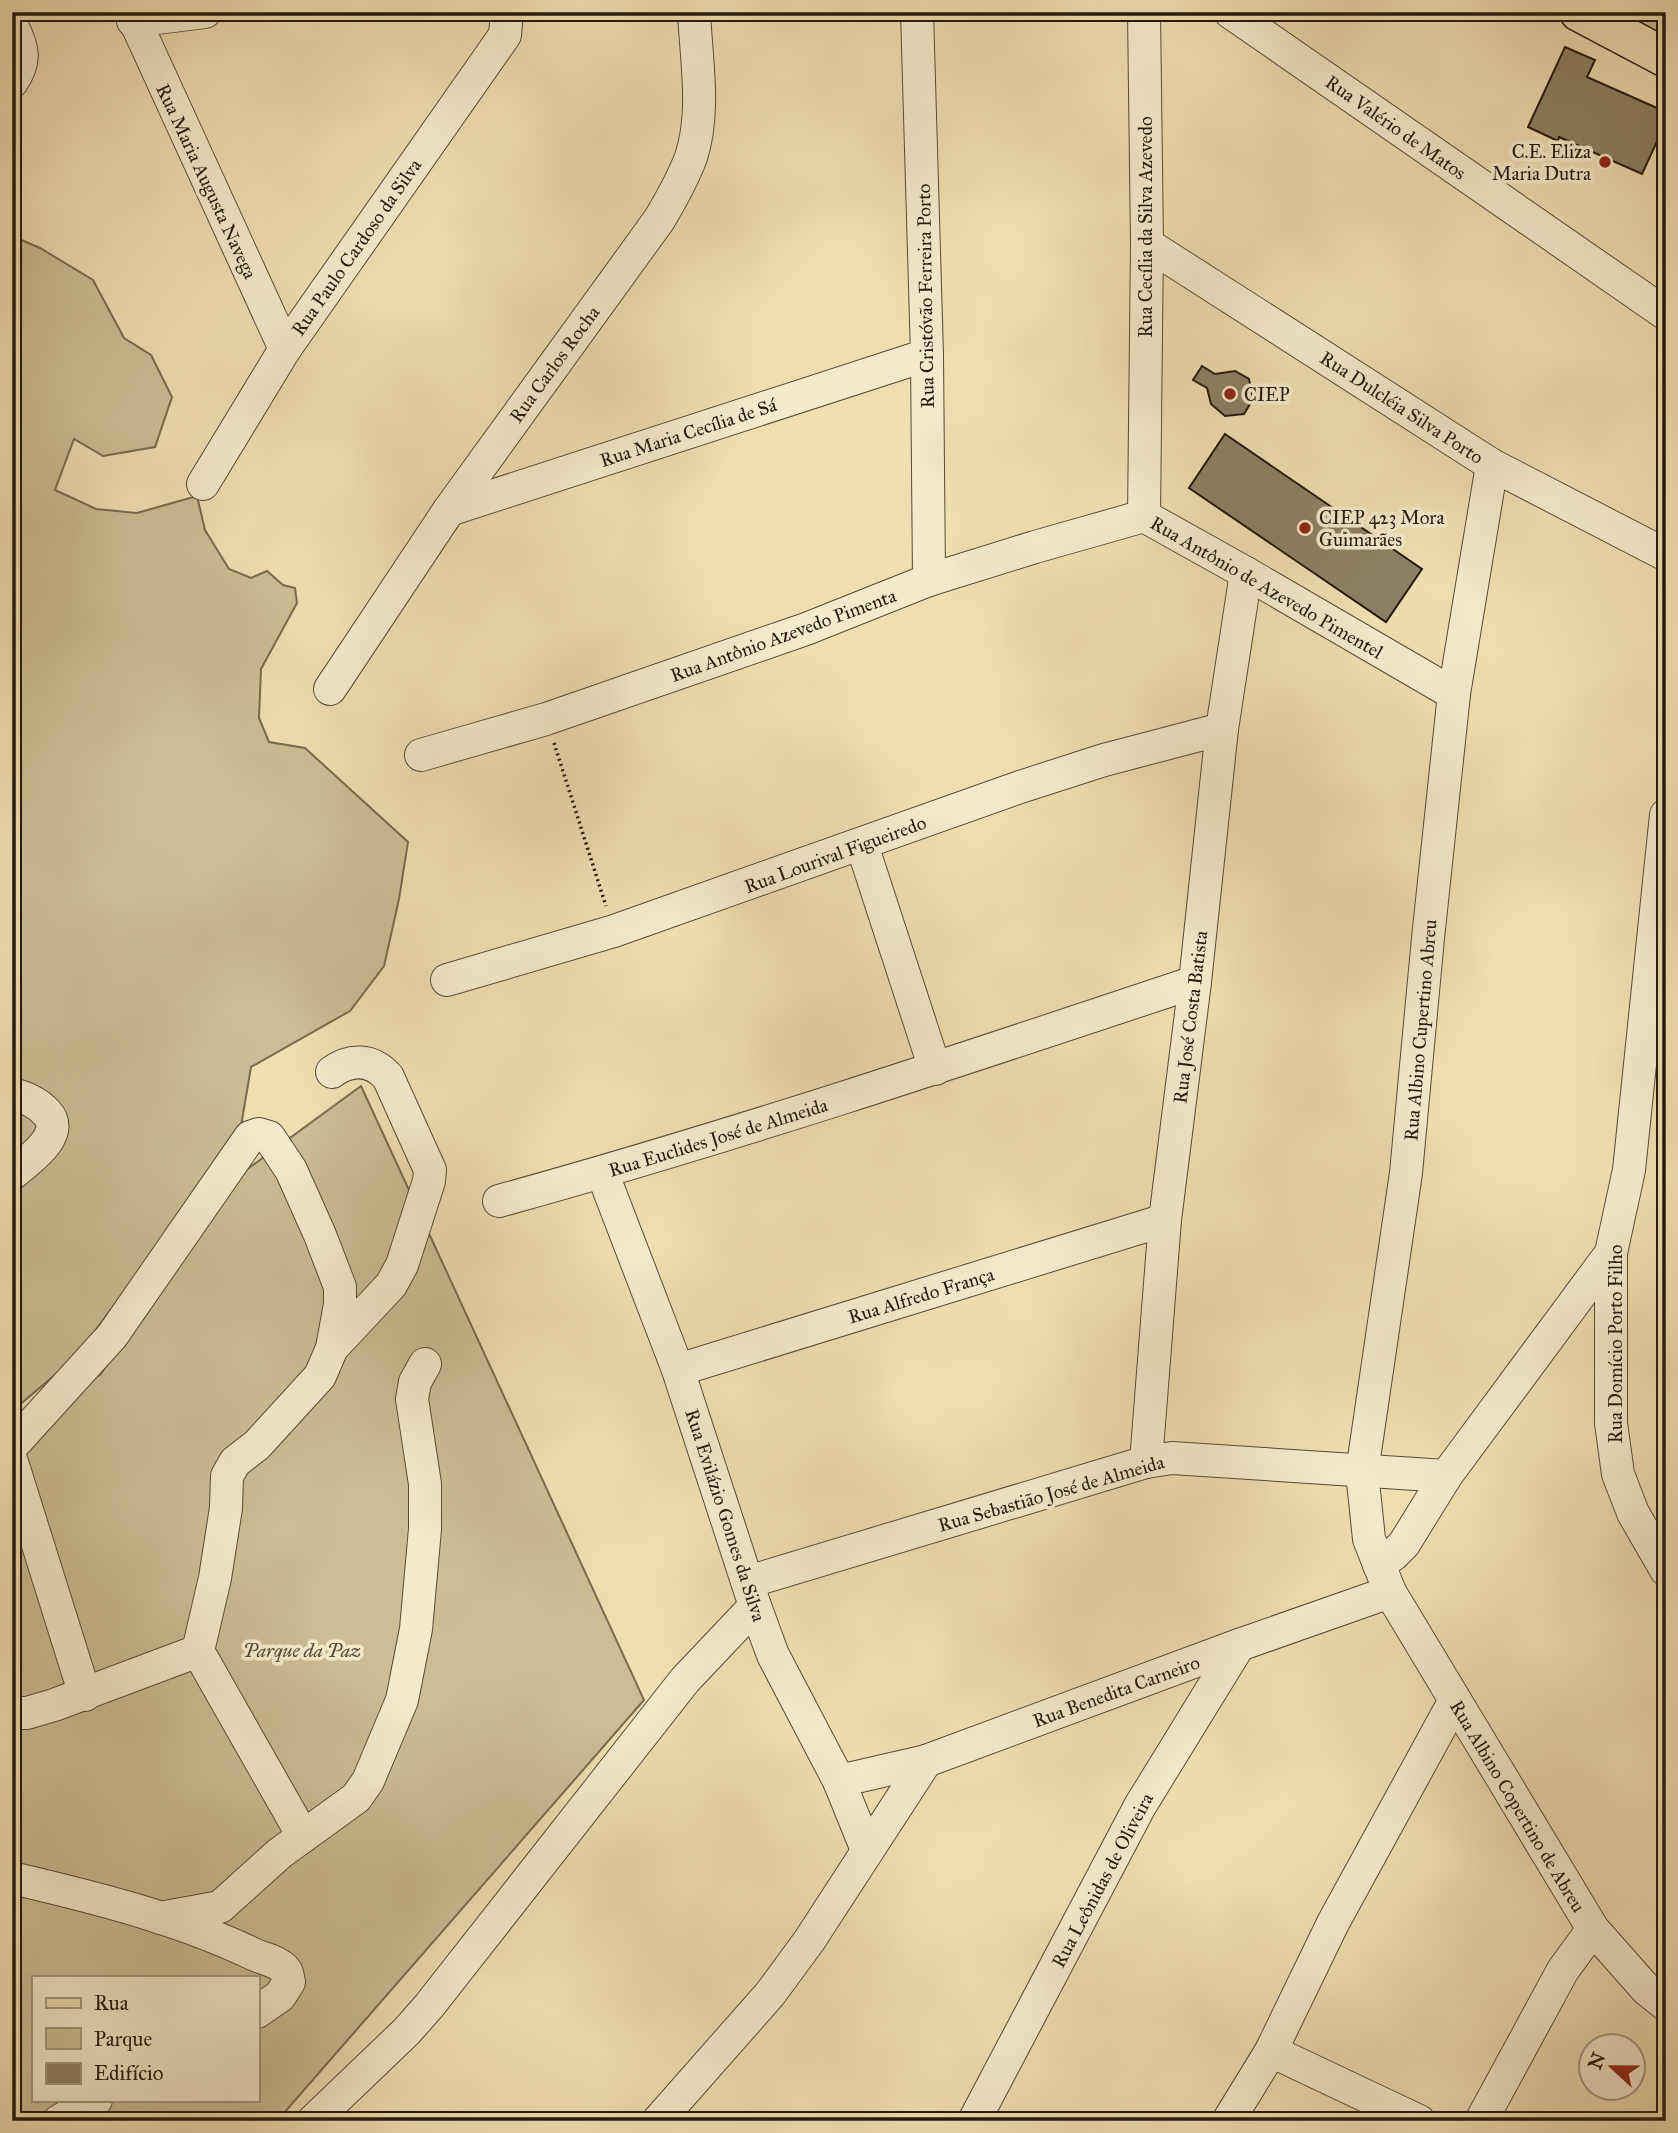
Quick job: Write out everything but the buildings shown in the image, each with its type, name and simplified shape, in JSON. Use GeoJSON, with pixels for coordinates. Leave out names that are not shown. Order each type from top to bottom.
{"type":"FeatureCollection","features":[{"type":"Feature","properties":{"kind":"main road"},"geometry":{"type":"LineString","coordinates":[[1579,12],[1666,58]]}},
{"type":"Feature","properties":{"kind":"street"},"geometry":{"type":"LineString","coordinates":[[132,17],[205,12]]}},
{"type":"Feature","properties":{"kind":"street","name":"Rua Paulo Cardoso da Silva"},"geometry":{"type":"LineString","coordinates":[[203,484],[285,349],[505,35],[507,12]]}},
{"type":"Feature","properties":{"kind":"street","name":"Rua Carlos Rocha"},"geometry":{"type":"LineString","coordinates":[[330,689],[449,510],[659,220],[675,193],[691,156],[698,118],[694,12]]}},
{"type":"Feature","properties":{"kind":"street","name":"Rua Cristóvão Ferreira Porto"},"geometry":{"type":"LineString","coordinates":[[916,12],[927,355],[929,580]]}},
{"type":"Feature","properties":{"kind":"street","name":"Rua Cecília da Silva Azevedo"},"geometry":{"type":"LineString","coordinates":[[1144,12],[1147,244],[1144,442]]}},
{"type":"Feature","properties":{"kind":"street","name":"Rua Valério de Matos"},"geometry":{"type":"LineString","coordinates":[[1230,12],[1666,314]]}},
{"type":"Feature","properties":{"kind":"street","name":"Rua Maria Augusta Navega"},"geometry":{"type":"LineString","coordinates":[[132,17],[285,349]]}},
{"type":"Feature","properties":{"kind":"street"},"geometry":{"type":"LineString","coordinates":[[12,25],[22,51],[23,64],[12,82]]}},
{"type":"Feature","properties":{"kind":"street","name":"Rua Dulcléia Silva Porto"},"geometry":{"type":"LineString","coordinates":[[1147,244],[1492,465],[1666,555]]}},
{"type":"Feature","properties":{"kind":"street","name":"Rua Maria Cecília de Sá"},"geometry":{"type":"LineString","coordinates":[[449,510],[927,355]]}},
{"type":"Feature","properties":{"kind":"street","name":"Rua Antônio de Azevedo Pimentel"},"geometry":{"type":"LineString","coordinates":[[1144,442],[1144,516],[1454,694]]}},
{"type":"Feature","properties":{"kind":"street","name":"Rua Albino Cupertino Abreu"},"geometry":{"type":"LineString","coordinates":[[1385,1578],[1369,1539],[1362,1472],[1406,1173],[1454,694],[1492,465]]}},
{"type":"Feature","properties":{"kind":"street","name":"Rua Antônio Azevedo Pimenta"},"geometry":{"type":"LineString","coordinates":[[421,755],[546,719],[806,629],[929,580],[1144,516]]}},
{"type":"Feature","properties":{"kind":"street","name":"Rua José Costa Batista"},"geometry":{"type":"LineString","coordinates":[[1146,1462],[1165,1220],[1195,982],[1222,729],[1246,573]]}},
{"type":"Feature","properties":{"kind":"street","name":"Rua Lourival Figueiredo"},"geometry":{"type":"LineString","coordinates":[[447,980],[614,931],[863,845],[1020,787],[1092,764],[1222,729]]}},
{"type":"Feature","properties":{"kind":"street","name":"Rua Domício Porto Filho"},"geometry":{"type":"LineString","coordinates":[[1666,815],[1629,1170],[1611,1253],[1611,1423],[1618,1474],[1633,1513],[1666,1570]]}},
{"type":"Feature","properties":{"kind":"street"},"geometry":{"type":"LineString","coordinates":[[863,845],[935,1069]]}},
{"type":"Feature","properties":{"kind":"street","name":"Rua Euclides José de Almeida"},"geometry":{"type":"LineString","coordinates":[[499,1201],[684,1149],[1195,982]]}},
{"type":"Feature","properties":{"kind":"street"},"geometry":{"type":"LineString","coordinates":[[332,1072],[344,1063],[363,1062],[379,1067],[388,1077],[430,1170],[429,1181],[402,1265],[391,1285],[332,1348]]}},
{"type":"Feature","properties":{"kind":"street"},"geometry":{"type":"LineString","coordinates":[[12,1094],[40,1105],[51,1118],[53,1128],[43,1146],[12,1174]]}},
{"type":"Feature","properties":{"kind":"street"},"geometry":{"type":"LineString","coordinates":[[12,1446],[112,1336],[250,1138],[259,1133],[269,1137],[291,1170],[320,1235],[340,1287],[340,1304],[332,1348],[320,1376],[257,1445],[235,1462],[227,1476],[226,1508],[215,1578],[198,1651],[303,1836]]}},
{"type":"Feature","properties":{"kind":"street","name":"Rua Evilázio Gomes da Silva"},"geometry":{"type":"LineString","coordinates":[[602,1172],[678,1370],[773,1655],[839,1781],[867,1850]]}},
{"type":"Feature","properties":{"kind":"street","name":"Rua Alfredo França"},"geometry":{"type":"LineString","coordinates":[[678,1370],[1165,1220]]}},
{"type":"Feature","properties":{"kind":"street","name":"Rua Benedita Carneiro"},"geometry":{"type":"LineString","coordinates":[[839,1781],[926,1761],[1239,1645],[1385,1578],[1394,1554],[1404,1544],[1446,1476],[1611,1253]]}},
{"type":"Feature","properties":{"kind":"street"},"geometry":{"type":"LineString","coordinates":[[160,1918],[220,1907],[280,1853],[356,1797],[368,1781],[402,1700],[416,1629],[425,1529],[425,1484],[411,1399],[415,1382],[425,1364]]}},
{"type":"Feature","properties":{"kind":"street","name":"Rua Sebastião José de Almeida"},"geometry":{"type":"LineString","coordinates":[[751,1594],[1146,1462],[1192,1458],[1446,1476]]}},
{"type":"Feature","properties":{"kind":"street"},"geometry":{"type":"LineString","coordinates":[[12,1462],[85,1695]]}},
{"type":"Feature","properties":{"kind":"street","name":"Rua Albino Copertino de Abreu"},"geometry":{"type":"LineString","coordinates":[[1385,1578],[1454,1702],[1593,1929],[1647,1990],[1666,2005]]}},
{"type":"Feature","properties":{"kind":"street"},"geometry":{"type":"LineString","coordinates":[[313,2121],[406,2032],[429,2006],[751,1594]]}},
{"type":"Feature","properties":{"kind":"street","name":"Rua Leônidas de Oliveira"},"geometry":{"type":"LineString","coordinates":[[974,2121],[1140,1806],[1239,1645]]}},
{"type":"Feature","properties":{"kind":"street"},"geometry":{"type":"LineString","coordinates":[[12,1713],[27,1713],[85,1695],[198,1651]]}},
{"type":"Feature","properties":{"kind":"street"},"geometry":{"type":"LineString","coordinates":[[1228,2121],[1271,2050],[1333,1923],[1454,1702]]}},
{"type":"Feature","properties":{"kind":"street"},"geometry":{"type":"LineString","coordinates":[[658,2121],[771,1994],[809,1941],[926,1761]]}},
{"type":"Feature","properties":{"kind":"street"},"geometry":{"type":"LineString","coordinates":[[12,1878],[66,1890],[160,1918],[276,1963],[286,1971],[289,1982],[280,1996],[259,2011]]}},
{"type":"Feature","properties":{"kind":"street"},"geometry":{"type":"LineString","coordinates":[[1481,2121],[1563,1970],[1593,1929]]}},
{"type":"Feature","properties":{"kind":"street"},"geometry":{"type":"LineString","coordinates":[[1271,2050],[1419,2121]]}},
{"type":"Feature","properties":{"kind":"street"},"geometry":{"type":"LineString","coordinates":[[59,2121],[92,2102]]}},
{"type":"Feature","properties":{"kind":"path"},"geometry":{"type":"LineString","coordinates":[[546,719],[614,931]]}},
{"type":"Feature","properties":{"kind":"green space"},"geometry":{"type":"Polygon","coordinates":[[[1597,12],[1666,12],[1666,52],[1597,12]]]}},
{"type":"Feature","properties":{"kind":"green space"},"geometry":{"type":"Polygon","coordinates":[[[12,236],[40,248],[93,280],[124,338],[151,355],[172,397],[155,447],[103,456],[74,439],[55,490],[96,509],[137,513],[197,496],[205,530],[229,569],[251,578],[267,571],[283,585],[295,588],[297,603],[261,669],[259,718],[269,742],[305,748],[408,842],[384,966],[350,1011],[251,1067],[239,1138],[74,1359],[12,1411],[12,236]]]}},
{"type":"Feature","properties":{"kind":"green space","name":"Parque da Paz"},"geometry":{"type":"Polygon","coordinates":[[[361,1086],[644,1700],[277,2121],[12,2121],[12,1417],[100,1375],[246,1170],[361,1086]]]}},
{"type":"Feature","properties":{"kind":"place","name":"C.E. Eliza Maria Dutra"},"geometry":{"type":"Point","coordinates":[1605,162]}},
{"type":"Feature","properties":{"kind":"place","name":"CIEP"},"geometry":{"type":"Point","coordinates":[1230,394]}},
{"type":"Feature","properties":{"kind":"place","name":"CIEP 423 Mora Guimarães"},"geometry":{"type":"Point","coordinates":[1305,528]}}]}
